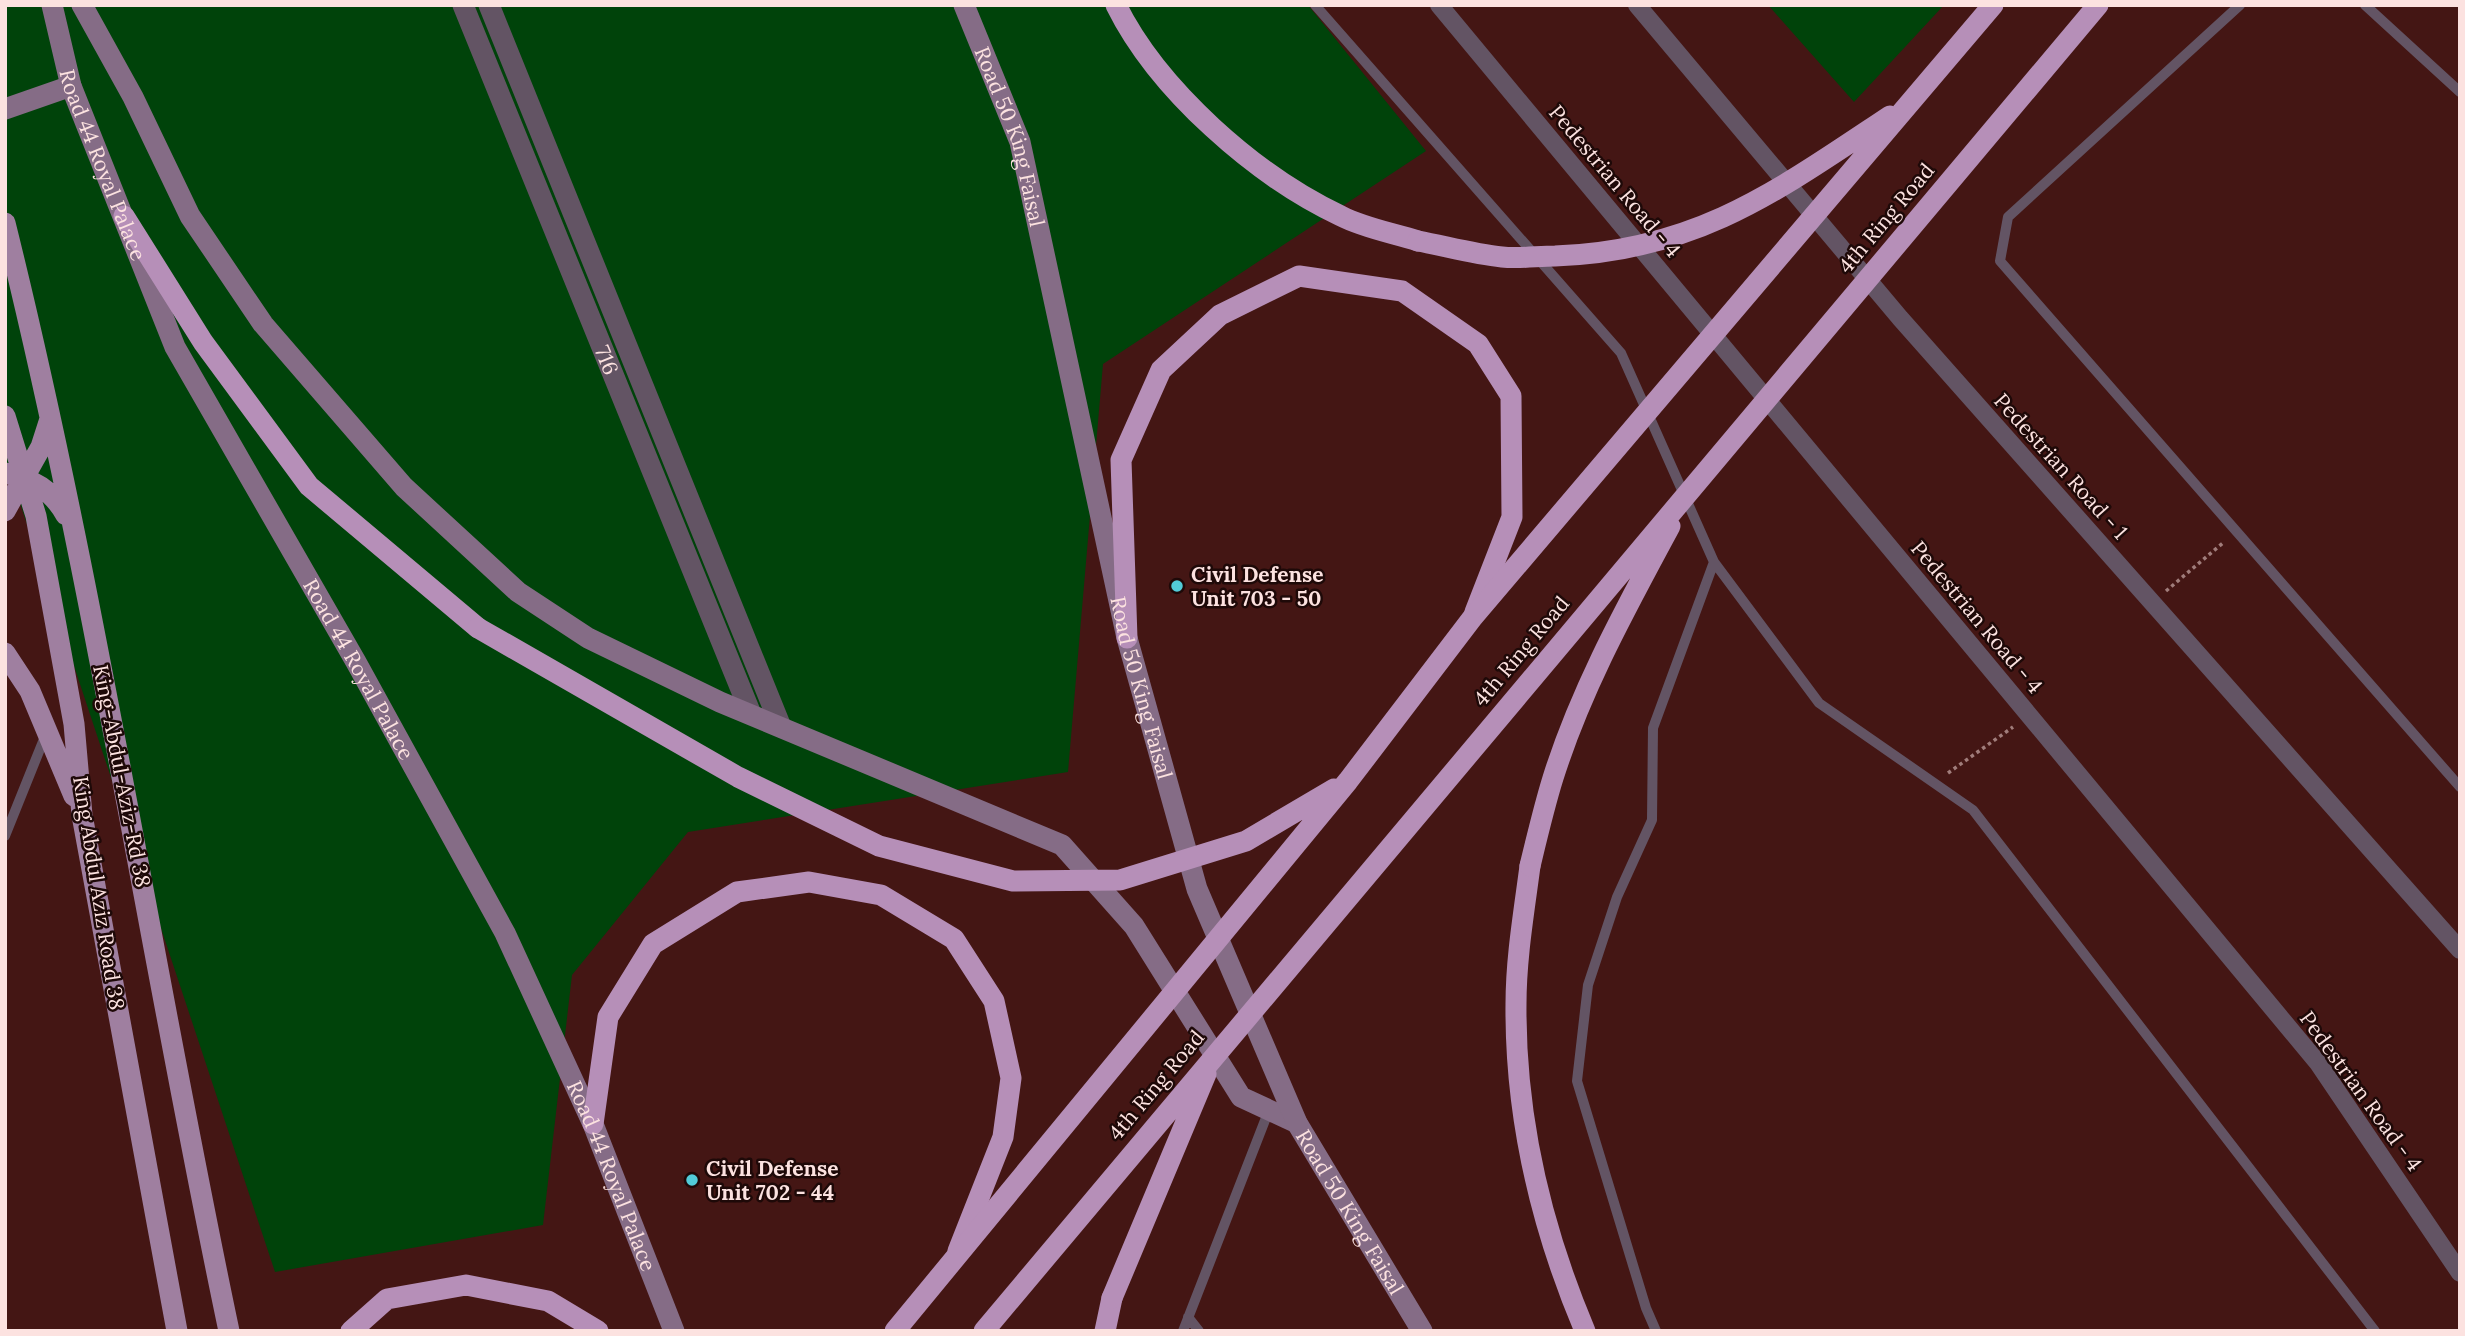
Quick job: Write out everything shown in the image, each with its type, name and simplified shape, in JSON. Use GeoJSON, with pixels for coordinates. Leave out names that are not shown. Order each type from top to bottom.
{"type":"FeatureCollection","features":[{"type":"Feature","properties":{"kind":"highway"},"geometry":{"type":"LineString","coordinates":[[1116,5],[1152,59],[1194,113],[1255,164],[1341,217],[1418,241],[1503,257],[1586,255],[1658,243],[1720,220],[1770,196],[1909,104]]}},
{"type":"Feature","properties":{"kind":"highway","name":"4th Ring Road"},"geometry":{"type":"LineString","coordinates":[[895,1331],[1348,781],[1474,617],[1993,5]]}},
{"type":"Feature","properties":{"kind":"highway","name":"4th Ring Road"},"geometry":{"type":"LineString","coordinates":[[984,1331],[2098,5]]}},
{"type":"Feature","properties":{"kind":"highway"},"geometry":{"type":"LineString","coordinates":[[124,216],[203,342],[309,486],[478,628],[738,777],[880,846],[1013,881],[1121,880],[1246,841],[1348,781]]}},
{"type":"Feature","properties":{"kind":"highway"},"geometry":{"type":"LineString","coordinates":[[1128,638],[1121,460],[1161,370],[1220,315],[1299,276],[1402,290],[1478,344],[1511,396],[1512,517],[1474,617]]}},
{"type":"Feature","properties":{"kind":"highway"},"geometry":{"type":"LineString","coordinates":[[1585,1331],[1567,1288],[1534,1180],[1518,1091],[1516,1004],[1530,866],[1553,777],[1585,695],[1611,635],[1691,488]]}},
{"type":"Feature","properties":{"kind":"highway"},"geometry":{"type":"LineString","coordinates":[[593,1124],[608,1017],[653,944],[737,892],[809,882],[881,895],[954,939],[994,1001],[1011,1078],[1003,1137],[954,1260]]}},
{"type":"Feature","properties":{"kind":"highway"},"geometry":{"type":"LineString","coordinates":[[1105,1331],[1112,1298],[1214,1054]]}},
{"type":"Feature","properties":{"kind":"highway"},"geometry":{"type":"LineString","coordinates":[[351,1331],[387,1299],[466,1284],[548,1301],[598,1331]]}},
{"type":"Feature","properties":{"kind":"main road","name":"Road 44 Royal Palace"},"geometry":{"type":"LineString","coordinates":[[52,5],[72,86],[175,347],[356,662],[505,933],[593,1124],[674,1331]]}},
{"type":"Feature","properties":{"kind":"main road"},"geometry":{"type":"LineString","coordinates":[[82,5],[133,97],[190,216],[263,324],[404,487],[518,592],[588,638],[751,715],[1062,845],[1135,926],[1241,1097],[1297,1123]]}},
{"type":"Feature","properties":{"kind":"main road","name":"Road 50 King Faisal"},"geometry":{"type":"LineString","coordinates":[[964,5],[1020,142],[1128,638],[1197,889],[1297,1123],[1422,1331]]}},
{"type":"Feature","properties":{"kind":"main road"},"geometry":{"type":"LineString","coordinates":[[5,109],[72,86]]}},
{"type":"Feature","properties":{"kind":"main road","name":"King-Abdul-Aziz-Rd 38"},"geometry":{"type":"LineString","coordinates":[[5,223],[51,419],[229,1331]]}},
{"type":"Feature","properties":{"kind":"main road","name":"King Abdul Aziz Road 38"},"geometry":{"type":"LineString","coordinates":[[5,416],[15,475],[36,516],[74,724],[82,815],[177,1331]]}},
{"type":"Feature","properties":{"kind":"main road"},"geometry":{"type":"LineString","coordinates":[[5,511],[15,475],[41,447],[51,419]]}},
{"type":"Feature","properties":{"kind":"main road"},"geometry":{"type":"LineString","coordinates":[[15,475],[47,490],[58,501],[72,526]]}},
{"type":"Feature","properties":{"kind":"main road"},"geometry":{"type":"LineString","coordinates":[[5,653],[30,691],[82,815]]}},
{"type":"Feature","properties":{"kind":"street","name":"716"},"geometry":{"type":"LineString","coordinates":[[463,5],[751,715]]}},
{"type":"Feature","properties":{"kind":"street"},"geometry":{"type":"LineString","coordinates":[[489,5],[781,727]]}},
{"type":"Feature","properties":{"kind":"street","name":"Pedestrian Road - 4"},"geometry":{"type":"LineString","coordinates":[[1439,5],[2318,1063],[2460,1273]]}},
{"type":"Feature","properties":{"kind":"street","name":"Pedestrian Road - 1"},"geometry":{"type":"LineString","coordinates":[[1637,5],[1900,318],[2460,950]]}},
{"type":"Feature","properties":{"kind":"lane"},"geometry":{"type":"LineString","coordinates":[[1315,5],[1620,353],[1714,562],[1819,703],[1973,810],[2375,1331]]}},
{"type":"Feature","properties":{"kind":"lane"},"geometry":{"type":"LineString","coordinates":[[2240,5],[2008,217],[2000,261],[2460,787]]}},
{"type":"Feature","properties":{"kind":"lane"},"geometry":{"type":"LineString","coordinates":[[2365,5],[2460,92]]}},
{"type":"Feature","properties":{"kind":"lane"},"geometry":{"type":"LineString","coordinates":[[1656,1331],[1646,1308],[1577,1081],[1588,985],[1617,897],[1652,820],[1653,729],[1714,562]]}},
{"type":"Feature","properties":{"kind":"lane"},"geometry":{"type":"LineString","coordinates":[[5,836],[47,731]]}},
{"type":"Feature","properties":{"kind":"lane"},"geometry":{"type":"LineString","coordinates":[[1183,1331],[1269,1110]]}},
{"type":"Feature","properties":{"kind":"lane"},"geometry":{"type":"LineString","coordinates":[[1188,1317],[1199,1331]]}},
{"type":"Feature","properties":{"kind":"path"},"geometry":{"type":"LineString","coordinates":[[2152,603],[2237,532]]}},
{"type":"Feature","properties":{"kind":"path"},"geometry":{"type":"LineString","coordinates":[[1934,783],[2029,716]]}},
{"type":"Feature","properties":{"kind":"green space"},"geometry":{"type":"Polygon","coordinates":[[[5,5],[1308,5],[1426,151],[1103,364],[1068,772],[688,832],[572,975],[543,1225],[275,1272],[5,458],[5,5]]]}},
{"type":"Feature","properties":{"kind":"green space"},"geometry":{"type":"Polygon","coordinates":[[[1768,5],[1944,5],[1854,102],[1768,5]]]}},
{"type":"Feature","properties":{"kind":"place","name":"Civil Defense Unit 703 - 50"},"geometry":{"type":"Point","coordinates":[1177,586]}},
{"type":"Feature","properties":{"kind":"place","name":"Civil Defense Unit 702 - 44"},"geometry":{"type":"Point","coordinates":[692,1180]}}]}
